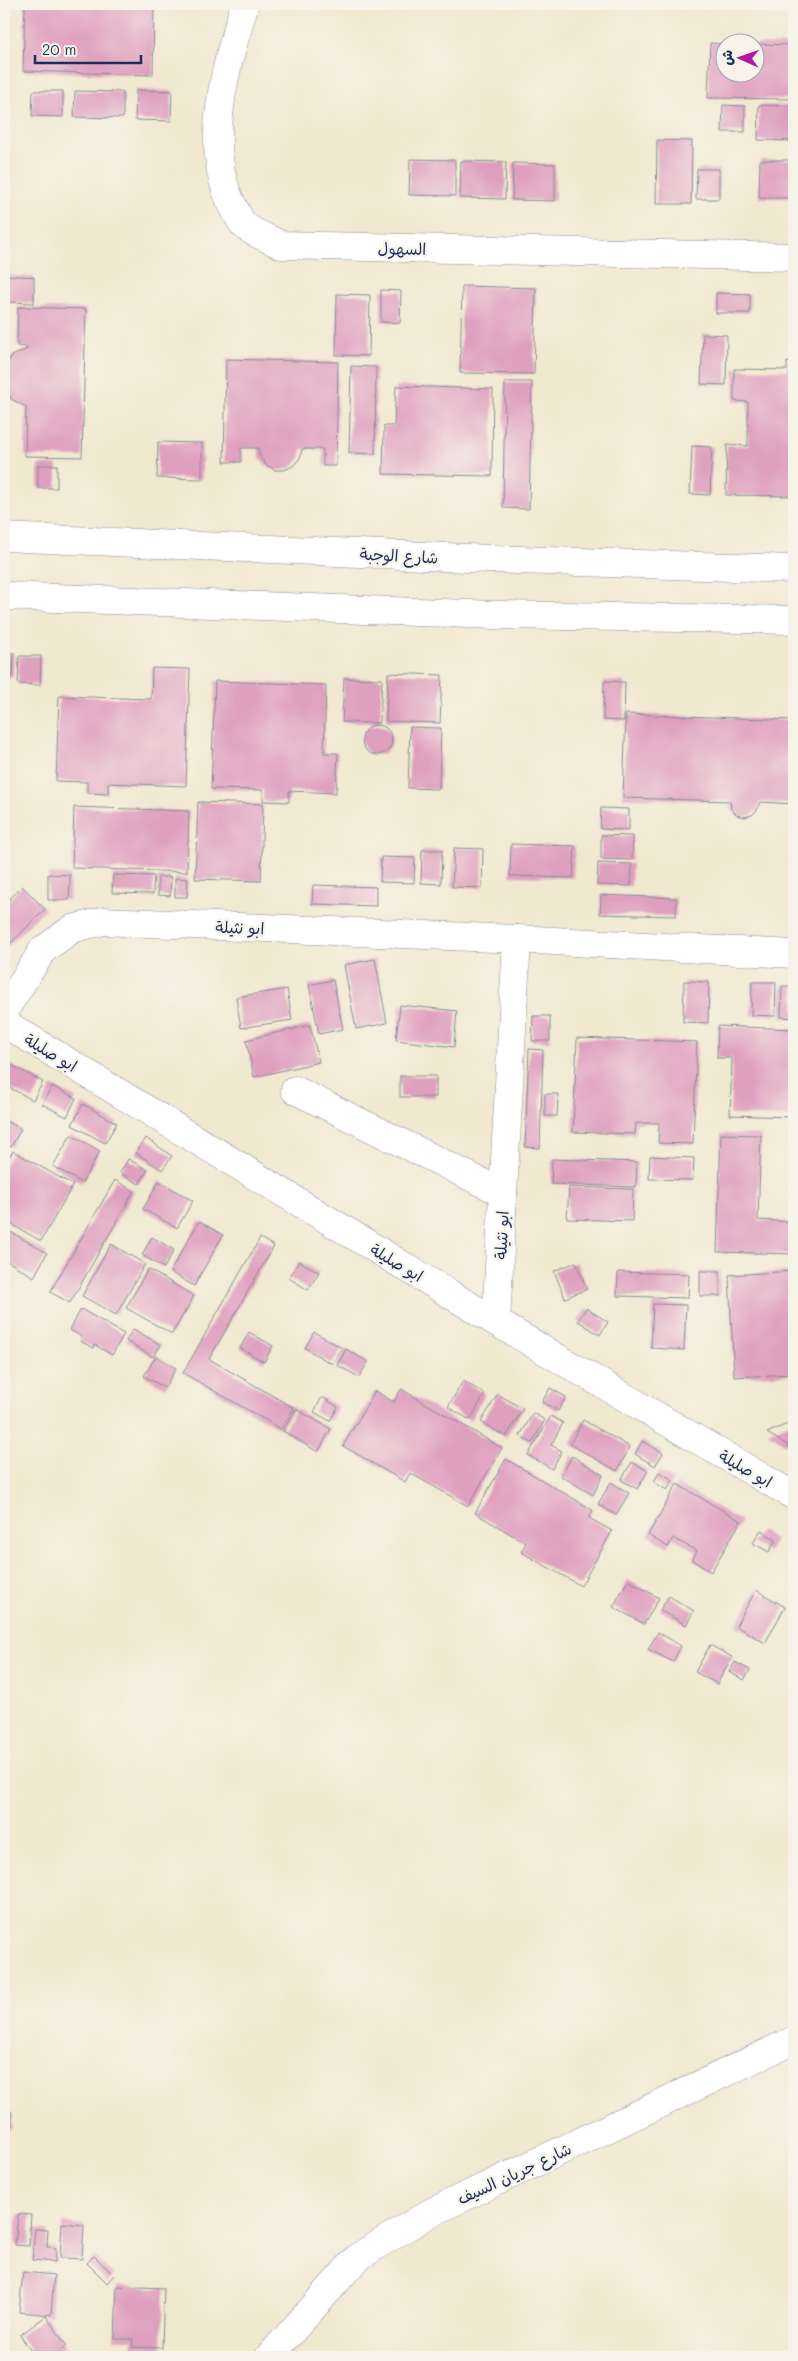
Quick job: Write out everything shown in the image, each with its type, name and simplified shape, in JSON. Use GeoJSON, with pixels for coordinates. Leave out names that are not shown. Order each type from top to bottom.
{"type":"FeatureCollection","features":[{"type":"Feature","properties":{"kind":"street","name":"السهول"},"geometry":{"type":"LineString","coordinates":[[245,4],[229,57],[220,118],[219,160],[227,194],[244,224],[280,245],[794,257]]}},
{"type":"Feature","properties":{"kind":"street","name":"شارع الوجبة"},"geometry":{"type":"LineString","coordinates":[[4,537],[490,559],[794,569]]}},
{"type":"Feature","properties":{"kind":"street"},"geometry":{"type":"LineString","coordinates":[[4,596],[495,615],[794,620]]}},
{"type":"Feature","properties":{"kind":"street","name":"ابو نثيلة"},"geometry":{"type":"LineString","coordinates":[[4,1011],[43,950],[72,929],[103,921],[517,938],[794,954]]}},
{"type":"Feature","properties":{"kind":"street","name":"ابو نثيلة"},"geometry":{"type":"LineString","coordinates":[[496,1322],[517,938]]}},
{"type":"Feature","properties":{"kind":"street","name":"ابو صليلة"},"geometry":{"type":"LineString","coordinates":[[4,1023],[496,1322],[794,1496]]}},
{"type":"Feature","properties":{"kind":"street"},"geometry":{"type":"LineString","coordinates":[[295,1090],[503,1193]]}},
{"type":"Feature","properties":{"kind":"street","name":"شارع جريان السيف"},"geometry":{"type":"LineString","coordinates":[[269,2357],[358,2257],[430,2213],[794,2040]]}},
{"type":"Feature","properties":{"kind":"building"},"geometry":{"type":"Polygon","coordinates":[[[25,4],[154,4],[153,75],[23,71],[25,4]]]}},
{"type":"Feature","properties":{"kind":"building"},"geometry":{"type":"Polygon","coordinates":[[[710,43],[716,43],[716,82],[766,82],[766,44],[794,45],[794,99],[708,98],[710,43]]]}},
{"type":"Feature","properties":{"kind":"building"},"geometry":{"type":"Polygon","coordinates":[[[136,90],[172,91],[171,121],[135,120],[136,90]]]}},
{"type":"Feature","properties":{"kind":"building"},"geometry":{"type":"Polygon","coordinates":[[[33,91],[63,91],[63,117],[32,116],[33,91]]]}},
{"type":"Feature","properties":{"kind":"building"},"geometry":{"type":"Polygon","coordinates":[[[75,91],[123,92],[123,118],[74,117],[75,91]]]}},
{"type":"Feature","properties":{"kind":"building"},"geometry":{"type":"Polygon","coordinates":[[[723,105],[745,106],[745,132],[722,132],[723,105]]]}},
{"type":"Feature","properties":{"kind":"building"},"geometry":{"type":"Polygon","coordinates":[[[759,105],[794,106],[794,141],[758,140],[759,105]]]}},
{"type":"Feature","properties":{"kind":"building"},"geometry":{"type":"Polygon","coordinates":[[[657,140],[692,141],[691,204],[656,204],[657,140]]]}},
{"type":"Feature","properties":{"kind":"building"},"geometry":{"type":"Polygon","coordinates":[[[410,159],[455,160],[455,196],[409,195],[410,159]]]}},
{"type":"Feature","properties":{"kind":"building"},"geometry":{"type":"Polygon","coordinates":[[[760,160],[794,160],[794,198],[759,198],[760,160]]]}},
{"type":"Feature","properties":{"kind":"building"},"geometry":{"type":"Polygon","coordinates":[[[461,161],[506,162],[505,199],[460,198],[461,161]]]}},
{"type":"Feature","properties":{"kind":"building"},"geometry":{"type":"Polygon","coordinates":[[[513,163],[555,164],[555,201],[512,200],[513,163]]]}},
{"type":"Feature","properties":{"kind":"building"},"geometry":{"type":"Polygon","coordinates":[[[697,169],[719,169],[719,199],[696,199],[697,169]]]}},
{"type":"Feature","properties":{"kind":"building"},"geometry":{"type":"Polygon","coordinates":[[[4,275],[34,277],[34,303],[4,302],[4,275]]]}},
{"type":"Feature","properties":{"kind":"building"},"geometry":{"type":"Polygon","coordinates":[[[462,286],[536,288],[534,374],[460,373],[462,286]]]}},
{"type":"Feature","properties":{"kind":"building"},"geometry":{"type":"Polygon","coordinates":[[[381,290],[401,291],[400,323],[381,322],[381,290]]]}},
{"type":"Feature","properties":{"kind":"building"},"geometry":{"type":"Polygon","coordinates":[[[716,293],[750,294],[750,313],[716,313],[716,293]]]}},
{"type":"Feature","properties":{"kind":"building"},"geometry":{"type":"Polygon","coordinates":[[[337,294],[370,295],[369,356],[336,355],[337,294]]]}},
{"type":"Feature","properties":{"kind":"building"},"geometry":{"type":"Polygon","coordinates":[[[18,307],[86,309],[82,457],[25,456],[26,407],[11,399],[4,384],[5,366],[12,356],[27,349],[27,347],[17,346],[18,307]]]}},
{"type":"Feature","properties":{"kind":"building"},"geometry":{"type":"Polygon","coordinates":[[[703,334],[727,335],[726,385],[701,384],[703,334]]]}},
{"type":"Feature","properties":{"kind":"building"},"geometry":{"type":"Polygon","coordinates":[[[226,359],[338,362],[336,466],[323,466],[323,449],[302,449],[300,458],[293,466],[284,470],[275,470],[266,465],[260,457],[258,448],[241,448],[241,462],[224,462],[226,359]]]}},
{"type":"Feature","properties":{"kind":"building"},"geometry":{"type":"Polygon","coordinates":[[[787,362],[794,363],[794,496],[726,495],[727,445],[748,446],[748,402],[734,401],[734,369],[787,370],[787,362]]]}},
{"type":"Feature","properties":{"kind":"building"},"geometry":{"type":"Polygon","coordinates":[[[351,366],[376,367],[375,454],[349,453],[351,366]]]}},
{"type":"Feature","properties":{"kind":"building"},"geometry":{"type":"Polygon","coordinates":[[[505,382],[532,382],[529,509],[503,508],[505,382]]]}},
{"type":"Feature","properties":{"kind":"building"},"geometry":{"type":"Polygon","coordinates":[[[396,386],[493,389],[492,476],[383,474],[384,426],[394,426],[396,386]]]}},
{"type":"Feature","properties":{"kind":"building"},"geometry":{"type":"Polygon","coordinates":[[[158,442],[202,443],[202,479],[157,478],[158,442]]]}},
{"type":"Feature","properties":{"kind":"building"},"geometry":{"type":"Polygon","coordinates":[[[692,446],[712,447],[710,495],[690,494],[692,446]]]}},
{"type":"Feature","properties":{"kind":"building"},"geometry":{"type":"Polygon","coordinates":[[[38,465],[57,465],[57,488],[38,488],[38,465]]]}},
{"type":"Feature","properties":{"kind":"building"},"geometry":{"type":"Polygon","coordinates":[[[4,653],[14,653],[13,675],[4,684],[4,653]]]}},
{"type":"Feature","properties":{"kind":"building"},"geometry":{"type":"Polygon","coordinates":[[[19,656],[41,656],[40,685],[18,684],[19,656]]]}},
{"type":"Feature","properties":{"kind":"building"},"geometry":{"type":"Polygon","coordinates":[[[152,668],[190,669],[186,786],[108,783],[108,794],[87,793],[87,782],[56,781],[59,696],[151,699],[152,668]]]}},
{"type":"Feature","properties":{"kind":"building"},"geometry":{"type":"Polygon","coordinates":[[[388,673],[442,675],[440,723],[386,721],[388,673]]]}},
{"type":"Feature","properties":{"kind":"building"},"geometry":{"type":"Polygon","coordinates":[[[344,678],[382,679],[380,723],[342,722],[344,678]]]}},
{"type":"Feature","properties":{"kind":"building"},"geometry":{"type":"Polygon","coordinates":[[[215,681],[326,685],[324,753],[338,753],[336,793],[289,791],[289,802],[263,801],[263,790],[211,789],[215,681]]]}},
{"type":"Feature","properties":{"kind":"building"},"geometry":{"type":"Polygon","coordinates":[[[604,681],[625,682],[624,721],[603,720],[604,681]]]}},
{"type":"Feature","properties":{"kind":"building"},"geometry":{"type":"Polygon","coordinates":[[[626,714],[794,720],[794,804],[760,802],[757,810],[752,815],[744,817],[737,815],[731,809],[730,801],[623,798],[626,714]]]}},
{"type":"Feature","properties":{"kind":"building"},"geometry":{"type":"Polygon","coordinates":[[[377,725],[387,730],[392,740],[387,750],[377,755],[367,750],[362,740],[367,730],[377,725]]]}},
{"type":"Feature","properties":{"kind":"building"},"geometry":{"type":"Polygon","coordinates":[[[410,727],[441,728],[439,789],[408,788],[410,727]]]}},
{"type":"Feature","properties":{"kind":"building"},"geometry":{"type":"Polygon","coordinates":[[[198,802],[263,804],[261,881],[195,879],[198,802]]]}},
{"type":"Feature","properties":{"kind":"building"},"geometry":{"type":"Polygon","coordinates":[[[74,807],[189,811],[187,872],[72,868],[74,807]]]}},
{"type":"Feature","properties":{"kind":"building"},"geometry":{"type":"Polygon","coordinates":[[[601,808],[629,809],[629,830],[600,829],[601,808]]]}},
{"type":"Feature","properties":{"kind":"building"},"geometry":{"type":"Polygon","coordinates":[[[601,835],[633,836],[632,860],[601,859],[601,835]]]}},
{"type":"Feature","properties":{"kind":"building"},"geometry":{"type":"Polygon","coordinates":[[[511,844],[575,846],[573,878],[510,876],[511,844]]]}},
{"type":"Feature","properties":{"kind":"building"},"geometry":{"type":"Polygon","coordinates":[[[454,848],[483,849],[482,888],[452,887],[454,848]]]}},
{"type":"Feature","properties":{"kind":"building"},"geometry":{"type":"Polygon","coordinates":[[[422,850],[442,850],[441,884],[421,883],[422,850]]]}},
{"type":"Feature","properties":{"kind":"building"},"geometry":{"type":"Polygon","coordinates":[[[381,857],[415,858],[414,883],[380,882],[381,857]]]}},
{"type":"Feature","properties":{"kind":"building"},"geometry":{"type":"Polygon","coordinates":[[[598,863],[632,864],[631,886],[597,885],[598,863]]]}},
{"type":"Feature","properties":{"kind":"building"},"geometry":{"type":"Polygon","coordinates":[[[48,874],[70,875],[69,900],[48,900],[48,874]]]}},
{"type":"Feature","properties":{"kind":"building"},"geometry":{"type":"Polygon","coordinates":[[[113,875],[154,876],[153,894],[112,893],[113,875]]]}},
{"type":"Feature","properties":{"kind":"building"},"geometry":{"type":"Polygon","coordinates":[[[158,877],[171,877],[170,896],[158,895],[158,877]]]}},
{"type":"Feature","properties":{"kind":"building"},"geometry":{"type":"Polygon","coordinates":[[[175,878],[188,879],[187,897],[175,897],[175,878]]]}},
{"type":"Feature","properties":{"kind":"building"},"geometry":{"type":"Polygon","coordinates":[[[313,885],[376,887],[376,906],[312,904],[313,885]]]}},
{"type":"Feature","properties":{"kind":"building"},"geometry":{"type":"Polygon","coordinates":[[[22,886],[45,909],[4,950],[4,905],[22,886]]]}},
{"type":"Feature","properties":{"kind":"building"},"geometry":{"type":"Polygon","coordinates":[[[601,895],[676,898],[676,916],[600,914],[601,895]]]}},
{"type":"Feature","properties":{"kind":"building"},"geometry":{"type":"Polygon","coordinates":[[[375,959],[387,1023],[356,1029],[344,965],[375,959]]]}},
{"type":"Feature","properties":{"kind":"building"},"geometry":{"type":"Polygon","coordinates":[[[333,980],[343,1029],[319,1034],[309,985],[333,980]]]}},
{"type":"Feature","properties":{"kind":"building"},"geometry":{"type":"Polygon","coordinates":[[[684,981],[709,982],[708,1023],[683,1022],[684,981]]]}},
{"type":"Feature","properties":{"kind":"building"},"geometry":{"type":"Polygon","coordinates":[[[752,982],[776,982],[775,1016],[751,1015],[752,982]]]}},
{"type":"Feature","properties":{"kind":"building"},"geometry":{"type":"Polygon","coordinates":[[[782,986],[794,986],[794,1018],[781,1017],[782,986]]]}},
{"type":"Feature","properties":{"kind":"building"},"geometry":{"type":"Polygon","coordinates":[[[287,989],[292,1020],[241,1028],[236,997],[287,989]]]}},
{"type":"Feature","properties":{"kind":"building"},"geometry":{"type":"Polygon","coordinates":[[[400,1005],[457,1011],[454,1047],[396,1040],[400,1005]]]}},
{"type":"Feature","properties":{"kind":"building"},"geometry":{"type":"Polygon","coordinates":[[[533,1016],[550,1016],[550,1041],[532,1041],[533,1016]]]}},
{"type":"Feature","properties":{"kind":"building"},"geometry":{"type":"Polygon","coordinates":[[[310,1025],[319,1062],[254,1077],[246,1040],[310,1025]]]}},
{"type":"Feature","properties":{"kind":"building"},"geometry":{"type":"Polygon","coordinates":[[[718,1026],[794,1029],[794,1078],[790,1078],[789,1117],[730,1115],[732,1058],[717,1058],[718,1026]]]}},
{"type":"Feature","properties":{"kind":"building"},"geometry":{"type":"Polygon","coordinates":[[[577,1038],[697,1042],[693,1144],[658,1143],[659,1123],[636,1123],[635,1134],[573,1132],[577,1038]]]}},
{"type":"Feature","properties":{"kind":"building"},"geometry":{"type":"Polygon","coordinates":[[[529,1049],[543,1050],[540,1148],[525,1147],[529,1049]]]}},
{"type":"Feature","properties":{"kind":"building"},"geometry":{"type":"Polygon","coordinates":[[[6,1062],[43,1082],[33,1100],[4,1085],[4,1066],[6,1062]]]}},
{"type":"Feature","properties":{"kind":"building"},"geometry":{"type":"Polygon","coordinates":[[[400,1076],[436,1076],[436,1097],[400,1097],[400,1076]]]}},
{"type":"Feature","properties":{"kind":"building"},"geometry":{"type":"Polygon","coordinates":[[[52,1086],[76,1098],[67,1117],[42,1104],[52,1086]]]}},
{"type":"Feature","properties":{"kind":"building"},"geometry":{"type":"Polygon","coordinates":[[[545,1094],[558,1094],[557,1116],[545,1116],[545,1094]]]}},
{"type":"Feature","properties":{"kind":"building"},"geometry":{"type":"Polygon","coordinates":[[[83,1104],[117,1123],[105,1143],[72,1125],[83,1104]]]}},
{"type":"Feature","properties":{"kind":"building"},"geometry":{"type":"Polygon","coordinates":[[[4,1120],[21,1129],[11,1147],[4,1143],[4,1120]]]}},
{"type":"Feature","properties":{"kind":"building"},"geometry":{"type":"Polygon","coordinates":[[[721,1134],[761,1135],[758,1220],[794,1222],[794,1254],[717,1252],[721,1134]]]}},
{"type":"Feature","properties":{"kind":"building"},"geometry":{"type":"Polygon","coordinates":[[[71,1135],[100,1151],[82,1183],[53,1166],[71,1135]]]}},
{"type":"Feature","properties":{"kind":"building"},"geometry":{"type":"Polygon","coordinates":[[[146,1138],[172,1156],[162,1170],[136,1153],[146,1138]]]}},
{"type":"Feature","properties":{"kind":"building"},"geometry":{"type":"Polygon","coordinates":[[[13,1151],[73,1185],[41,1241],[4,1220],[4,1166],[13,1151]]]}},
{"type":"Feature","properties":{"kind":"building"},"geometry":{"type":"Polygon","coordinates":[[[650,1156],[694,1158],[693,1180],[649,1179],[650,1156]]]}},
{"type":"Feature","properties":{"kind":"building"},"geometry":{"type":"Polygon","coordinates":[[[128,1159],[148,1170],[139,1184],[120,1173],[128,1159]]]}},
{"type":"Feature","properties":{"kind":"building"},"geometry":{"type":"Polygon","coordinates":[[[552,1159],[637,1162],[636,1187],[551,1184],[552,1159]]]}},
{"type":"Feature","properties":{"kind":"building"},"geometry":{"type":"Polygon","coordinates":[[[115,1180],[134,1191],[70,1303],[50,1292],[115,1180]]]}},
{"type":"Feature","properties":{"kind":"building"},"geometry":{"type":"Polygon","coordinates":[[[159,1181],[193,1201],[177,1228],[143,1209],[159,1181]]]}},
{"type":"Feature","properties":{"kind":"building"},"geometry":{"type":"Polygon","coordinates":[[[569,1187],[633,1189],[632,1221],[567,1219],[569,1187]]]}},
{"type":"Feature","properties":{"kind":"building"},"geometry":{"type":"Polygon","coordinates":[[[199,1221],[223,1235],[194,1286],[170,1272],[199,1221]]]}},
{"type":"Feature","properties":{"kind":"building"},"geometry":{"type":"Polygon","coordinates":[[[4,1228],[47,1253],[34,1277],[4,1259],[4,1228]]]}},
{"type":"Feature","properties":{"kind":"building"},"geometry":{"type":"Polygon","coordinates":[[[152,1237],[174,1250],[164,1268],[142,1255],[152,1237]]]}},
{"type":"Feature","properties":{"kind":"building"},"geometry":{"type":"Polygon","coordinates":[[[260,1238],[274,1246],[209,1359],[294,1408],[281,1429],[183,1373],[260,1238]]]}},
{"type":"Feature","properties":{"kind":"building"},"geometry":{"type":"Polygon","coordinates":[[[111,1244],[145,1264],[116,1315],[82,1296],[111,1244]]]}},
{"type":"Feature","properties":{"kind":"building"},"geometry":{"type":"Polygon","coordinates":[[[299,1261],[319,1272],[308,1290],[289,1278],[299,1261]]]}},
{"type":"Feature","properties":{"kind":"building"},"geometry":{"type":"Polygon","coordinates":[[[576,1262],[587,1289],[565,1298],[554,1271],[576,1262]]]}},
{"type":"Feature","properties":{"kind":"building"},"geometry":{"type":"Polygon","coordinates":[[[148,1269],[194,1296],[172,1334],[126,1308],[148,1269]]]}},
{"type":"Feature","properties":{"kind":"building"},"geometry":{"type":"Polygon","coordinates":[[[700,1271],[720,1271],[720,1296],[700,1296],[700,1271]]]}},
{"type":"Feature","properties":{"kind":"building"},"geometry":{"type":"Polygon","coordinates":[[[794,1271],[794,1374],[734,1377],[729,1275],[794,1271]]]}},
{"type":"Feature","properties":{"kind":"building"},"geometry":{"type":"Polygon","coordinates":[[[618,1272],[689,1274],[688,1298],[617,1296],[618,1272]]]}},
{"type":"Feature","properties":{"kind":"building"},"geometry":{"type":"Polygon","coordinates":[[[653,1304],[686,1305],[684,1350],[651,1348],[653,1304]]]}},
{"type":"Feature","properties":{"kind":"building"},"geometry":{"type":"Polygon","coordinates":[[[586,1308],[608,1322],[600,1335],[578,1321],[586,1308]]]}},
{"type":"Feature","properties":{"kind":"building"},"geometry":{"type":"Polygon","coordinates":[[[81,1309],[124,1334],[112,1355],[95,1345],[94,1348],[80,1341],[82,1337],[70,1330],[81,1309]]]}},
{"type":"Feature","properties":{"kind":"building"},"geometry":{"type":"Polygon","coordinates":[[[133,1329],[161,1345],[153,1357],[126,1341],[133,1329]]]}},
{"type":"Feature","properties":{"kind":"building"},"geometry":{"type":"Polygon","coordinates":[[[249,1332],[273,1346],[264,1362],[240,1348],[249,1332]]]}},
{"type":"Feature","properties":{"kind":"building"},"geometry":{"type":"Polygon","coordinates":[[[314,1332],[342,1348],[332,1364],[305,1348],[314,1332]]]}},
{"type":"Feature","properties":{"kind":"building"},"geometry":{"type":"Polygon","coordinates":[[[346,1349],[368,1362],[359,1377],[337,1365],[346,1349]]]}},
{"type":"Feature","properties":{"kind":"building"},"geometry":{"type":"Polygon","coordinates":[[[156,1356],[176,1368],[165,1388],[144,1376],[156,1356]]]}},
{"type":"Feature","properties":{"kind":"building"},"geometry":{"type":"Polygon","coordinates":[[[463,1381],[485,1394],[470,1420],[448,1407],[463,1381]]]}},
{"type":"Feature","properties":{"kind":"building"},"geometry":{"type":"Polygon","coordinates":[[[550,1388],[566,1397],[558,1411],[542,1402],[550,1388]]]}},
{"type":"Feature","properties":{"kind":"building"},"geometry":{"type":"Polygon","coordinates":[[[401,1389],[502,1448],[468,1506],[410,1473],[405,1482],[343,1446],[375,1391],[394,1402],[401,1389]]]}},
{"type":"Feature","properties":{"kind":"building"},"geometry":{"type":"Polygon","coordinates":[[[498,1394],[523,1409],[506,1437],[481,1422],[498,1394]]]}},
{"type":"Feature","properties":{"kind":"building"},"geometry":{"type":"Polygon","coordinates":[[[322,1397],[338,1407],[330,1421],[314,1412],[322,1397]]]}},
{"type":"Feature","properties":{"kind":"building"},"geometry":{"type":"Polygon","coordinates":[[[296,1409],[331,1429],[318,1452],[283,1431],[296,1409]]]}},
{"type":"Feature","properties":{"kind":"building"},"geometry":{"type":"Polygon","coordinates":[[[533,1413],[545,1420],[532,1443],[520,1436],[533,1413]]]}},
{"type":"Feature","properties":{"kind":"building"},"geometry":{"type":"Polygon","coordinates":[[[551,1416],[563,1423],[551,1445],[562,1451],[552,1469],[528,1455],[551,1416]]]}},
{"type":"Feature","properties":{"kind":"building"},"geometry":{"type":"Polygon","coordinates":[[[583,1420],[630,1447],[617,1471],[570,1444],[583,1420]]]}},
{"type":"Feature","properties":{"kind":"building"},"geometry":{"type":"Polygon","coordinates":[[[794,1421],[794,1449],[767,1433],[794,1421]]]}},
{"type":"Feature","properties":{"kind":"building"},"geometry":{"type":"Polygon","coordinates":[[[642,1441],[663,1453],[655,1466],[635,1454],[642,1441]]]}},
{"type":"Feature","properties":{"kind":"building"},"geometry":{"type":"Polygon","coordinates":[[[572,1456],[603,1475],[593,1495],[561,1476],[572,1456]]]}},
{"type":"Feature","properties":{"kind":"building"},"geometry":{"type":"Polygon","coordinates":[[[506,1459],[593,1510],[589,1518],[612,1531],[581,1586],[521,1552],[526,1543],[475,1513],[506,1459]]]}},
{"type":"Feature","properties":{"kind":"building"},"geometry":{"type":"Polygon","coordinates":[[[632,1462],[648,1471],[637,1489],[621,1480],[632,1462]]]}},
{"type":"Feature","properties":{"kind":"building"},"geometry":{"type":"Polygon","coordinates":[[[659,1472],[673,1480],[667,1490],[654,1482],[659,1472]]]}},
{"type":"Feature","properties":{"kind":"building"},"geometry":{"type":"Polygon","coordinates":[[[611,1482],[629,1493],[616,1515],[598,1504],[611,1482]]]}},
{"type":"Feature","properties":{"kind":"building"},"geometry":{"type":"Polygon","coordinates":[[[677,1484],[741,1521],[711,1572],[692,1560],[697,1551],[673,1538],[668,1547],[648,1535],[677,1484]]]}},
{"type":"Feature","properties":{"kind":"building"},"geometry":{"type":"Polygon","coordinates":[[[761,1530],[776,1540],[769,1552],[753,1543],[761,1530]]]}},
{"type":"Feature","properties":{"kind":"building"},"geometry":{"type":"Polygon","coordinates":[[[628,1580],[659,1598],[644,1624],[613,1607],[628,1580]]]}},
{"type":"Feature","properties":{"kind":"building"},"geometry":{"type":"Polygon","coordinates":[[[756,1590],[785,1607],[765,1643],[736,1626],[756,1590]]]}},
{"type":"Feature","properties":{"kind":"building"},"geometry":{"type":"Polygon","coordinates":[[[669,1596],[694,1611],[686,1625],[660,1610],[669,1596]]]}},
{"type":"Feature","properties":{"kind":"building"},"geometry":{"type":"Polygon","coordinates":[[[658,1632],[681,1646],[673,1662],[648,1649],[658,1632]]]}},
{"type":"Feature","properties":{"kind":"building"},"geometry":{"type":"Polygon","coordinates":[[[710,1645],[732,1657],[717,1684],[695,1672],[710,1645]]]}},
{"type":"Feature","properties":{"kind":"building"},"geometry":{"type":"Polygon","coordinates":[[[735,1662],[750,1670],[744,1680],[729,1672],[735,1662]]]}},
{"type":"Feature","properties":{"kind":"building"},"geometry":{"type":"Polygon","coordinates":[[[4,2112],[12,2112],[11,2130],[4,2129],[4,2112]]]}},
{"type":"Feature","properties":{"kind":"building"},"geometry":{"type":"Polygon","coordinates":[[[18,2214],[31,2215],[29,2246],[15,2245],[18,2214]]]}},
{"type":"Feature","properties":{"kind":"building"},"geometry":{"type":"Polygon","coordinates":[[[62,2223],[84,2225],[82,2259],[60,2258],[62,2223]]]}},
{"type":"Feature","properties":{"kind":"building"},"geometry":{"type":"Polygon","coordinates":[[[35,2229],[48,2230],[47,2247],[56,2248],[55,2262],[32,2260],[35,2229]]]}},
{"type":"Feature","properties":{"kind":"building"},"geometry":{"type":"Polygon","coordinates":[[[94,2256],[114,2275],[107,2283],[87,2263],[94,2256]]]}},
{"type":"Feature","properties":{"kind":"building"},"geometry":{"type":"Polygon","coordinates":[[[23,2272],[54,2275],[51,2315],[19,2312],[23,2272]]]}},
{"type":"Feature","properties":{"kind":"building"},"geometry":{"type":"Polygon","coordinates":[[[117,2286],[164,2288],[162,2348],[132,2347],[133,2339],[115,2339],[117,2286]]]}},
{"type":"Feature","properties":{"kind":"building"},"geometry":{"type":"Polygon","coordinates":[[[46,2316],[67,2346],[51,2357],[35,2357],[20,2335],[46,2316]]]}}]}
